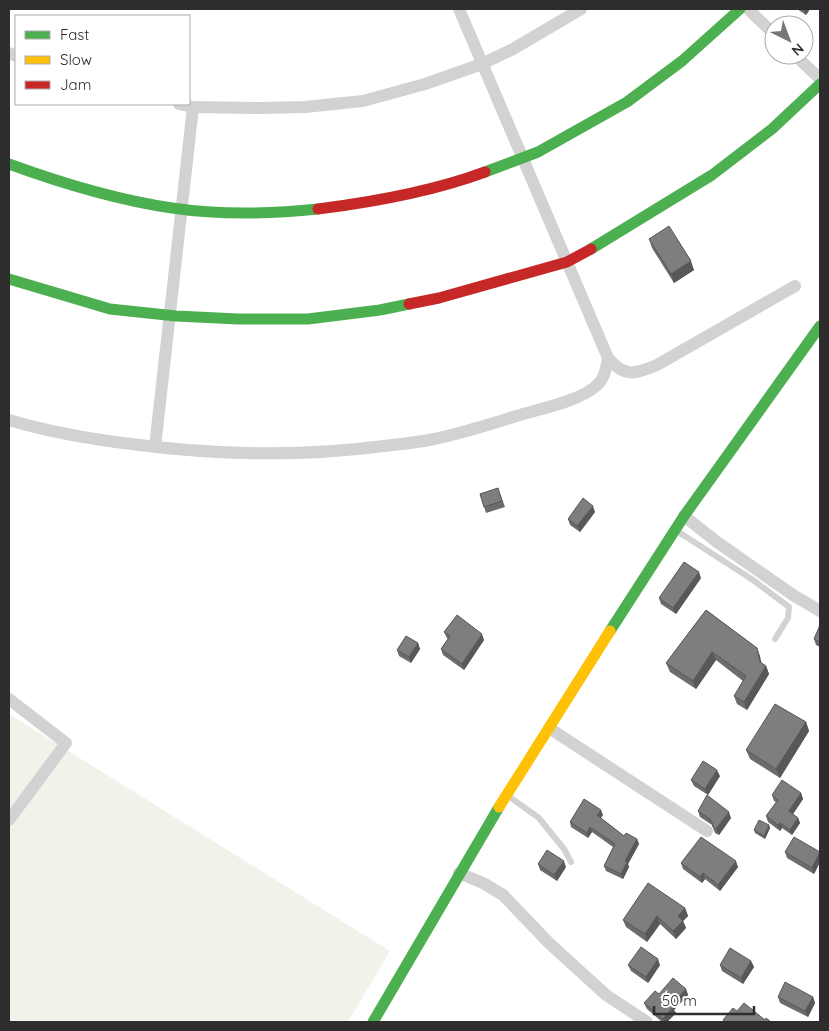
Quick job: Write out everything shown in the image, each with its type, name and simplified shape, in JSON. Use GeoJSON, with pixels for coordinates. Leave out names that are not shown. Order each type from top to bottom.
{"type":"FeatureCollection","features":[{"type":"Feature","properties":{"kind":"street"},"geometry":{"type":"LineString","coordinates":[[459,9],[608,358],[617,369],[627,373],[640,371],[674,355],[795,286]]}},
{"type":"Feature","properties":{"kind":"street"},"geometry":{"type":"LineString","coordinates":[[184,105],[193,107],[305,107],[363,101],[425,84],[482,64],[513,49],[581,9]]}},
{"type":"Feature","properties":{"kind":"street"},"geometry":{"type":"LineString","coordinates":[[9,164],[32,173],[108,194],[179,209],[218,212],[295,211],[344,207],[412,193],[465,179],[523,159],[602,118],[661,78],[705,42],[740,9]]}},
{"type":"Feature","properties":{"kind":"street"},"geometry":{"type":"LineString","coordinates":[[748,9],[764,24]]}},
{"type":"Feature","properties":{"kind":"street"},"geometry":{"type":"LineString","coordinates":[[805,65],[820,79]]}},
{"type":"Feature","properties":{"kind":"street"},"geometry":{"type":"LineString","coordinates":[[9,279],[110,309],[176,316],[238,319],[308,319],[380,310],[439,298],[567,262],[607,241],[712,175],[772,129],[820,84]]}},
{"type":"Feature","properties":{"kind":"street"},"geometry":{"type":"LineString","coordinates":[[155,447],[193,107]]}},
{"type":"Feature","properties":{"kind":"street"},"geometry":{"type":"LineString","coordinates":[[373,1022],[506,794],[684,516],[820,326]]}},
{"type":"Feature","properties":{"kind":"street"},"geometry":{"type":"LineString","coordinates":[[9,420],[96,440],[155,447],[226,453],[294,454],[353,450],[428,440],[580,397],[597,386],[605,375],[608,358]]}},
{"type":"Feature","properties":{"kind":"street"},"geometry":{"type":"LineString","coordinates":[[684,516],[717,542],[793,595],[820,610]]}},
{"type":"Feature","properties":{"kind":"street"},"geometry":{"type":"LineString","coordinates":[[9,698],[66,743],[9,820]]}},
{"type":"Feature","properties":{"kind":"street"},"geometry":{"type":"LineString","coordinates":[[549,728],[707,832]]}},
{"type":"Feature","properties":{"kind":"street"},"geometry":{"type":"LineString","coordinates":[[459,873],[483,883],[503,895],[549,943],[606,994],[647,1022]]}},
{"type":"Feature","properties":{"kind":"lane"},"geometry":{"type":"LineString","coordinates":[[676,530],[753,580],[789,607],[788,618],[775,639]]}},
{"type":"Feature","properties":{"kind":"lane"},"geometry":{"type":"LineString","coordinates":[[506,794],[539,818],[564,849],[571,862]]}},
{"type":"Feature","properties":{"kind":"shaded area"},"geometry":{"type":"Polygon","coordinates":[[[9,714],[390,951],[348,1022],[9,1022],[9,714]]]}},
{"type":"Feature","properties":{"kind":"building"},"geometry":{"type":"Polygon","coordinates":[[[669,226],[691,261],[671,274],[649,239],[669,226]]]}},
{"type":"Feature","properties":{"kind":"building"},"geometry":{"type":"Polygon","coordinates":[[[498,488],[502,501],[484,507],[480,494],[498,488]]]}},
{"type":"Feature","properties":{"kind":"building"},"geometry":{"type":"Polygon","coordinates":[[[583,498],[593,506],[577,526],[568,519],[583,498]]]}},
{"type":"Feature","properties":{"kind":"building"},"geometry":{"type":"Polygon","coordinates":[[[684,562],[699,572],[673,608],[659,598],[684,562]]]}},
{"type":"Feature","properties":{"kind":"building"},"geometry":{"type":"Polygon","coordinates":[[[706,610],[757,648],[760,662],[766,666],[744,702],[734,696],[746,676],[712,652],[693,681],[666,663],[706,610]]]}},
{"type":"Feature","properties":{"kind":"building"},"geometry":{"type":"Polygon","coordinates":[[[457,615],[482,634],[462,664],[441,649],[450,636],[444,632],[457,615]]]}},
{"type":"Feature","properties":{"kind":"building"},"geometry":{"type":"Polygon","coordinates":[[[820,625],[820,642],[814,639],[820,625]]]}},
{"type":"Feature","properties":{"kind":"building"},"geometry":{"type":"Polygon","coordinates":[[[406,636],[418,643],[409,657],[397,650],[406,636]]]}},
{"type":"Feature","properties":{"kind":"building"},"geometry":{"type":"Polygon","coordinates":[[[775,704],[806,722],[776,769],[746,750],[775,704]]]}},
{"type":"Feature","properties":{"kind":"building"},"geometry":{"type":"Polygon","coordinates":[[[703,761],[717,770],[705,789],[691,780],[703,761]]]}},
{"type":"Feature","properties":{"kind":"building"},"geometry":{"type":"Polygon","coordinates":[[[782,780],[801,793],[789,811],[798,818],[790,830],[780,823],[778,825],[766,816],[778,800],[772,795],[782,780]]]}},
{"type":"Feature","properties":{"kind":"building"},"geometry":{"type":"Polygon","coordinates":[[[707,795],[729,812],[716,829],[713,827],[710,819],[698,811],[707,795]]]}},
{"type":"Feature","properties":{"kind":"building"},"geometry":{"type":"Polygon","coordinates":[[[584,799],[601,810],[597,815],[624,836],[626,833],[637,839],[625,861],[627,862],[621,874],[604,866],[615,844],[590,827],[587,833],[570,822],[584,799]]]}},
{"type":"Feature","properties":{"kind":"building"},"geometry":{"type":"Polygon","coordinates":[[[759,820],[769,825],[764,836],[754,830],[759,820]]]}},
{"type":"Feature","properties":{"kind":"building"},"geometry":{"type":"Polygon","coordinates":[[[701,837],[736,861],[718,885],[703,873],[700,877],[681,863],[701,837]]]}},
{"type":"Feature","properties":{"kind":"building"},"geometry":{"type":"Polygon","coordinates":[[[794,837],[820,852],[812,868],[785,852],[794,837]]]}},
{"type":"Feature","properties":{"kind":"building"},"geometry":{"type":"Polygon","coordinates":[[[547,850],[564,861],[554,875],[538,864],[547,850]]]}},
{"type":"Feature","properties":{"kind":"building"},"geometry":{"type":"Polygon","coordinates":[[[648,883],[685,908],[678,916],[683,921],[673,931],[657,916],[645,934],[623,920],[648,883]]]}},
{"type":"Feature","properties":{"kind":"building"},"geometry":{"type":"Polygon","coordinates":[[[641,947],[658,959],[646,977],[628,965],[641,947]]]}},
{"type":"Feature","properties":{"kind":"building"},"geometry":{"type":"Polygon","coordinates":[[[730,948],[751,961],[741,978],[720,965],[730,948]]]}},
{"type":"Feature","properties":{"kind":"building"},"geometry":{"type":"Polygon","coordinates":[[[673,978],[686,989],[671,1005],[673,1007],[663,1019],[644,1003],[655,991],[659,994],[673,978]]]}},
{"type":"Feature","properties":{"kind":"building"},"geometry":{"type":"Polygon","coordinates":[[[785,982],[813,997],[805,1011],[778,997],[785,982]]]}},
{"type":"Feature","properties":{"kind":"building"},"geometry":{"type":"Polygon","coordinates":[[[744,1003],[765,1020],[766,1018],[771,1022],[726,1022],[723,1020],[733,1008],[737,1011],[744,1003]]]}},
{"type":"Feature","properties":{"kind":"traffic: fast"},"geometry":{"type":"LineString","coordinates":[[485,172],[538,152],[627,102],[682,61],[740,9]]}},
{"type":"Feature","properties":{"kind":"traffic: fast"},"geometry":{"type":"LineString","coordinates":[[591,249],[712,175],[772,129],[820,84]]}},
{"type":"Feature","properties":{"kind":"traffic: fast"},"geometry":{"type":"LineString","coordinates":[[9,164],[89,190],[172,208],[208,212],[245,213],[318,209]]}},
{"type":"Feature","properties":{"kind":"traffic: fast"},"geometry":{"type":"LineString","coordinates":[[9,279],[110,309],[176,316],[238,319],[308,319],[380,310],[409,304]]}},
{"type":"Feature","properties":{"kind":"traffic: fast"},"geometry":{"type":"LineString","coordinates":[[610,631],[684,516],[820,326]]}},
{"type":"Feature","properties":{"kind":"traffic: fast"},"geometry":{"type":"LineString","coordinates":[[373,1022],[499,807]]}},
{"type":"Feature","properties":{"kind":"traffic: slow"},"geometry":{"type":"LineString","coordinates":[[499,807],[610,631]]}},
{"type":"Feature","properties":{"kind":"traffic: jam"},"geometry":{"type":"LineString","coordinates":[[318,209],[402,195],[444,185],[485,172]]}},
{"type":"Feature","properties":{"kind":"traffic: jam"},"geometry":{"type":"LineString","coordinates":[[409,304],[439,298],[567,262],[591,249]]}}]}
